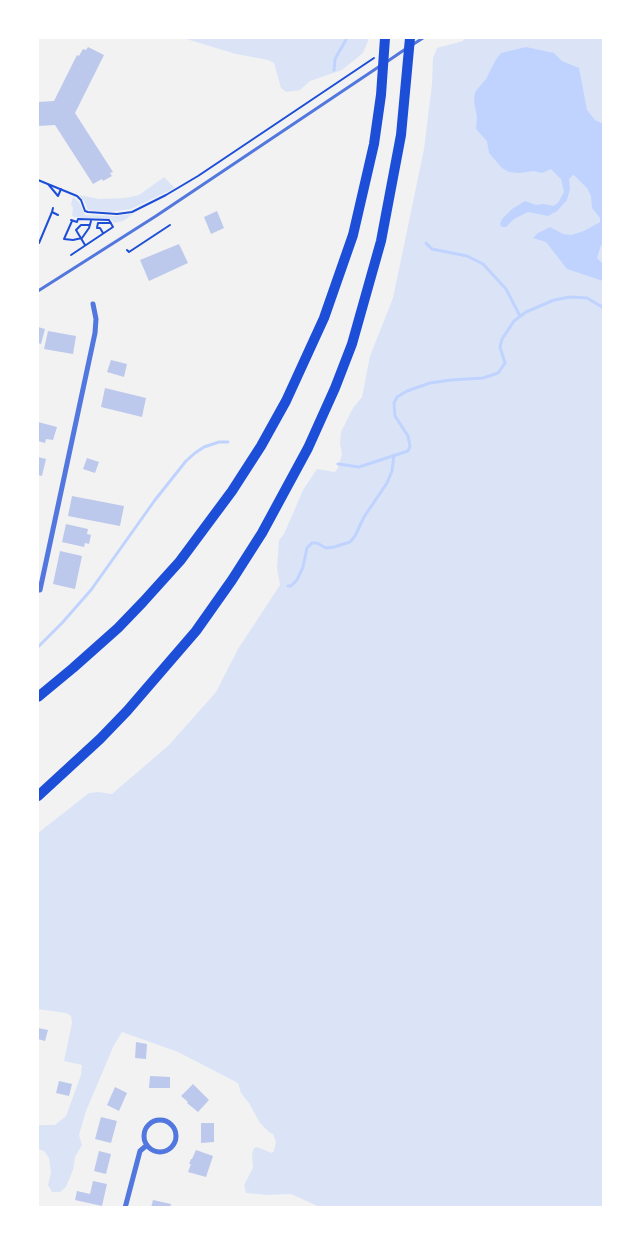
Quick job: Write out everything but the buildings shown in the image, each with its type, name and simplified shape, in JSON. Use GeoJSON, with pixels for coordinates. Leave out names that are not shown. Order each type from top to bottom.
{"type":"FeatureCollection","features":[{"type":"Feature","properties":{"kind":"highway"},"geometry":{"type":"LineString","coordinates":[[38,697],[118,628],[167,576],[228,498],[274,424],[315,340],[347,256],[369,170],[382,83],[385,38]]}},
{"type":"Feature","properties":{"kind":"highway"},"geometry":{"type":"LineString","coordinates":[[38,796],[115,724],[153,683],[186,643],[245,560],[299,466],[326,409],[346,358],[376,262],[396,169],[410,38]]}},
{"type":"Feature","properties":{"kind":"street"},"geometry":{"type":"LineString","coordinates":[[39,590],[95,333],[96,319],[93,304]]}},
{"type":"Feature","properties":{"kind":"street"},"geometry":{"type":"LineString","coordinates":[[160,1120],[173,1127],[176,1138],[166,1151],[155,1151],[146,1145],[144,1140],[145,1131],[151,1123],[160,1120]]}},
{"type":"Feature","properties":{"kind":"street"},"geometry":{"type":"LineString","coordinates":[[125,1208],[140,1151],[146,1145]]}},
{"type":"Feature","properties":{"kind":"lane"},"geometry":{"type":"LineString","coordinates":[[38,291],[156,216],[423,38]]}},
{"type":"Feature","properties":{"kind":"path"},"geometry":{"type":"LineString","coordinates":[[38,180],[80,198],[85,211],[88,212],[116,214],[138,209],[198,176],[380,53]]}},
{"type":"Feature","properties":{"kind":"path"},"geometry":{"type":"LineString","coordinates":[[48,184],[58,196],[61,190]]}},
{"type":"Feature","properties":{"kind":"path"},"geometry":{"type":"LineString","coordinates":[[38,242],[53,208]]}},
{"type":"Feature","properties":{"kind":"path"},"geometry":{"type":"LineString","coordinates":[[52,212],[58,215]]}},
{"type":"Feature","properties":{"kind":"path"},"geometry":{"type":"LineString","coordinates":[[70,254],[113,227],[110,220],[78,219],[77,222],[72,220],[64,239],[73,240],[80,238],[85,234],[91,220]]}},
{"type":"Feature","properties":{"kind":"path"},"geometry":{"type":"LineString","coordinates":[[103,233],[100,228],[97,228],[98,223],[111,223]]}},
{"type":"Feature","properties":{"kind":"path"},"geometry":{"type":"LineString","coordinates":[[71,225],[77,228]]}},
{"type":"Feature","properties":{"kind":"path"},"geometry":{"type":"LineString","coordinates":[[77,228],[81,225],[90,225]]}},
{"type":"Feature","properties":{"kind":"path"},"geometry":{"type":"LineString","coordinates":[[127,250],[129,252],[170,225]]}},
{"type":"Feature","properties":{"kind":"path"},"geometry":{"type":"LineString","coordinates":[[77,228],[76,232],[85,245]]}},
{"type":"Feature","properties":{"kind":"shaded area"},"geometry":{"type":"Polygon","coordinates":[[[183,38],[368,38],[368,41],[363,53],[342,70],[310,81],[300,90],[286,92],[281,88],[274,63],[183,38]]]}},
{"type":"Feature","properties":{"kind":"shaded area"},"geometry":{"type":"Polygon","coordinates":[[[464,38],[603,38],[603,1207],[322,1208],[291,1194],[268,1195],[246,1193],[244,1185],[253,1168],[252,1153],[254,1148],[257,1147],[272,1153],[276,1142],[273,1134],[260,1123],[241,1093],[238,1083],[178,1052],[122,1032],[114,1045],[86,1111],[79,1135],[82,1145],[75,1157],[73,1170],[66,1187],[60,1192],[52,1192],[48,1185],[51,1173],[49,1158],[44,1151],[38,1149],[38,1125],[55,1125],[66,1116],[81,1075],[82,1065],[64,1061],[72,1023],[71,1016],[66,1013],[38,1009],[38,833],[89,793],[112,794],[169,745],[216,692],[238,649],[280,585],[277,568],[279,540],[284,534],[303,490],[317,469],[335,472],[338,468],[342,454],[340,444],[341,432],[353,408],[362,397],[370,356],[393,298],[424,149],[432,84],[433,58],[437,48],[463,41],[464,38]]]}},
{"type":"Feature","properties":{"kind":"shaded area"},"geometry":{"type":"Polygon","coordinates":[[[164,177],[175,188],[131,209],[109,212],[88,210],[79,195],[99,199],[125,198],[139,195],[164,177]]]}},
{"type":"Feature","properties":{"kind":"shaded area"},"geometry":{"type":"Polygon","coordinates":[[[73,197],[79,202],[85,215],[114,216],[133,214],[123,221],[114,223],[111,219],[93,220],[75,217],[72,216],[73,208],[71,204],[73,197]]]}},
{"type":"Feature","properties":{"kind":"water"},"geometry":{"type":"Polygon","coordinates":[[[526,47],[554,53],[562,61],[579,68],[587,110],[595,120],[603,124],[604,244],[601,245],[597,258],[603,264],[603,281],[567,269],[546,242],[533,238],[550,227],[563,234],[571,235],[584,231],[600,222],[600,218],[592,208],[591,196],[587,188],[575,176],[573,175],[569,179],[570,189],[567,200],[557,211],[548,216],[528,212],[514,219],[506,227],[502,227],[500,224],[502,219],[512,209],[525,201],[536,205],[553,206],[558,203],[564,192],[561,179],[551,169],[542,173],[534,171],[519,173],[509,172],[502,168],[489,153],[487,141],[476,129],[475,92],[486,79],[501,53],[526,47]]]}},
{"type":"Feature","properties":{"kind":"waterway"},"geometry":{"type":"LineString","coordinates":[[334,70],[335,59],[347,38]]}},
{"type":"Feature","properties":{"kind":"waterway"},"geometry":{"type":"LineString","coordinates":[[426,243],[432,249],[467,256],[483,264],[506,289],[520,316]]}},
{"type":"Feature","properties":{"kind":"waterway"},"geometry":{"type":"LineString","coordinates":[[338,464],[359,467],[408,451],[410,446],[408,436],[395,416],[394,403],[397,397],[407,391],[430,383],[483,378],[498,373],[505,363],[500,347],[502,339],[514,321],[526,312],[554,300],[570,297],[587,298],[604,308]]}},
{"type":"Feature","properties":{"kind":"waterway"},"geometry":{"type":"LineString","coordinates":[[38,647],[91,590],[155,500],[186,461],[204,447],[219,442],[228,442]]}},
{"type":"Feature","properties":{"kind":"waterway"},"geometry":{"type":"LineString","coordinates":[[288,586],[291,586],[297,580],[303,567],[307,548],[312,543],[317,543],[326,548],[334,547],[350,542],[355,536],[364,517],[387,483],[392,471],[394,455]]}}]}
